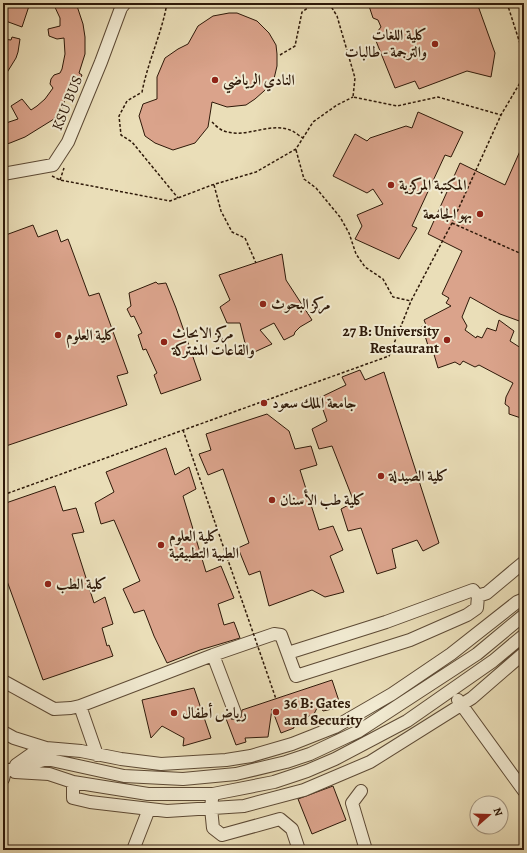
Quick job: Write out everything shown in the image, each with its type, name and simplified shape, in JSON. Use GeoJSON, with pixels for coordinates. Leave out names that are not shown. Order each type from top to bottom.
{"type":"FeatureCollection","features":[{"type":"Feature","properties":{"kind":"lane","name":"KSU BUS"},"geometry":{"type":"LineString","coordinates":[[3,174],[53,165],[68,142],[101,62],[121,8],[125,3]]}},
{"type":"Feature","properties":{"kind":"lane"},"geometry":{"type":"LineString","coordinates":[[478,596],[487,593],[524,562]]}},
{"type":"Feature","properties":{"kind":"lane"},"geometry":{"type":"LineString","coordinates":[[3,681],[54,709],[72,708],[213,655],[274,634],[281,636],[296,676],[410,640],[468,615],[477,608],[478,596],[472,590],[386,622],[288,653]]}},
{"type":"Feature","properties":{"kind":"lane"},"geometry":{"type":"LineString","coordinates":[[3,732],[14,738],[46,748],[81,751],[98,755],[161,764],[204,762],[251,756],[292,744],[335,727],[392,694],[451,654],[522,599]]}},
{"type":"Feature","properties":{"kind":"lane"},"geometry":{"type":"LineString","coordinates":[[3,772],[44,760],[51,760],[124,776],[183,779],[236,774],[286,762],[310,754],[359,731],[477,654],[524,615]]}},
{"type":"Feature","properties":{"kind":"lane"},"geometry":{"type":"LineString","coordinates":[[3,772],[49,774],[73,782],[148,794],[212,794],[274,782],[308,771],[336,759],[407,721],[493,661],[524,635]]}},
{"type":"Feature","properties":{"kind":"lane"},"geometry":{"type":"LineString","coordinates":[[73,782],[73,798],[90,802],[167,811],[244,806],[304,790],[370,762],[472,698],[524,653]]}},
{"type":"Feature","properties":{"kind":"lane"},"geometry":{"type":"LineString","coordinates":[[213,655],[235,712]]}},
{"type":"Feature","properties":{"kind":"lane"},"geometry":{"type":"LineString","coordinates":[[452,690],[461,705],[524,791]]}},
{"type":"Feature","properties":{"kind":"lane"},"geometry":{"type":"LineString","coordinates":[[80,706],[98,755]]}},
{"type":"Feature","properties":{"kind":"lane"},"geometry":{"type":"LineString","coordinates":[[3,772],[46,748]]}},
{"type":"Feature","properties":{"kind":"lane"},"geometry":{"type":"LineString","coordinates":[[360,791],[352,804],[366,850]]}},
{"type":"Feature","properties":{"kind":"lane"},"geometry":{"type":"LineString","coordinates":[[212,794],[211,808],[213,828],[222,835],[280,819],[292,829],[299,850]]}},
{"type":"Feature","properties":{"kind":"lane"},"geometry":{"type":"LineString","coordinates":[[133,850],[148,809]]}},
{"type":"Feature","properties":{"kind":"path"},"geometry":{"type":"LineString","coordinates":[[167,3],[146,72],[142,92],[127,101],[120,116],[121,135],[132,142],[178,198]]}},
{"type":"Feature","properties":{"kind":"path"},"geometry":{"type":"LineString","coordinates":[[280,55],[294,46],[302,12],[315,3]]}},
{"type":"Feature","properties":{"kind":"path"},"geometry":{"type":"LineString","coordinates":[[329,3],[337,16],[355,78],[353,97]]}},
{"type":"Feature","properties":{"kind":"path"},"geometry":{"type":"LineString","coordinates":[[507,3],[524,56]]}},
{"type":"Feature","properties":{"kind":"path"},"geometry":{"type":"LineString","coordinates":[[3,495],[389,356],[411,301],[452,223],[500,115],[524,76]]}},
{"type":"Feature","properties":{"kind":"path"},"geometry":{"type":"LineString","coordinates":[[60,180],[170,200],[178,198],[256,172],[296,149],[313,122],[337,105],[353,97],[397,106],[438,97],[500,115]]}},
{"type":"Feature","properties":{"kind":"path"},"geometry":{"type":"LineString","coordinates":[[212,122],[224,132],[251,132],[263,128],[276,128],[290,130],[303,138]]}},
{"type":"Feature","properties":{"kind":"path"},"geometry":{"type":"LineString","coordinates":[[296,149],[304,179],[316,188],[340,217],[349,233],[360,261],[365,267],[383,279],[393,297],[411,301]]}},
{"type":"Feature","properties":{"kind":"path"},"geometry":{"type":"LineString","coordinates":[[214,185],[221,211],[232,232],[245,238],[256,263]]}},
{"type":"Feature","properties":{"kind":"path"},"geometry":{"type":"LineString","coordinates":[[452,223],[524,255]]}},
{"type":"Feature","properties":{"kind":"path"},"geometry":{"type":"LineString","coordinates":[[182,430],[276,699]]}},
{"type":"Feature","properties":{"kind":"building"},"geometry":{"type":"Polygon","coordinates":[[[3,3],[30,3],[22,27],[3,20],[3,3]]]}},
{"type":"Feature","properties":{"kind":"building"},"geometry":{"type":"Polygon","coordinates":[[[53,3],[76,3],[83,24],[85,37],[85,54],[79,73],[82,75],[80,80],[76,79],[72,85],[65,98],[63,107],[54,119],[25,137],[3,145],[3,124],[18,119],[11,106],[22,99],[31,110],[37,106],[45,99],[53,88],[50,84],[51,79],[54,75],[60,73],[62,69],[65,54],[64,38],[57,39],[49,36],[48,29],[60,26],[60,18],[53,3]]]}},
{"type":"Feature","properties":{"kind":"building","name":"كلية اللغات والترجمة - طالبات"},"geometry":{"type":"Polygon","coordinates":[[[368,3],[477,3],[495,53],[491,77],[467,71],[419,89],[415,81],[395,88],[374,36],[381,27],[378,20],[373,18],[368,3]]]}},
{"type":"Feature","properties":{"kind":"building","name":"النادي الرياضي"},"geometry":{"type":"Polygon","coordinates":[[[237,13],[257,21],[269,33],[276,45],[277,54],[277,66],[273,83],[246,105],[227,107],[212,102],[208,127],[195,143],[173,150],[155,143],[145,136],[139,116],[143,104],[157,99],[157,77],[165,58],[188,44],[198,26],[213,16],[237,13]]]}},
{"type":"Feature","properties":{"kind":"building"},"geometry":{"type":"Polygon","coordinates":[[[12,37],[20,39],[18,52],[3,79],[3,39],[11,40],[12,37]]]}},
{"type":"Feature","properties":{"kind":"building","name":"المكتبة المركزية"},"geometry":{"type":"Polygon","coordinates":[[[418,112],[463,132],[451,157],[445,155],[412,226],[417,228],[399,259],[355,239],[362,226],[357,215],[383,204],[373,189],[367,193],[333,176],[355,134],[367,141],[370,138],[406,126],[412,128],[418,112]]]}},
{"type":"Feature","properties":{"kind":"building"},"geometry":{"type":"Polygon","coordinates":[[[524,142],[524,316],[522,322],[500,314],[470,297],[462,317],[467,326],[465,330],[476,338],[477,336],[482,338],[487,328],[496,331],[499,320],[514,331],[510,341],[524,350],[524,419],[509,414],[509,407],[505,404],[506,397],[513,383],[479,365],[475,367],[463,361],[460,365],[455,362],[438,368],[433,351],[430,352],[422,326],[426,325],[424,320],[451,306],[446,303],[449,298],[442,294],[462,251],[428,234],[460,163],[505,185],[524,142]]]}},
{"type":"Feature","properties":{"kind":"building","name":"كلية العلوم"},"geometry":{"type":"Polygon","coordinates":[[[33,225],[38,237],[57,230],[61,242],[68,239],[89,296],[99,293],[128,373],[117,376],[127,405],[3,447],[3,236],[33,225]]]}},
{"type":"Feature","properties":{"kind":"building","name":"مركز البحوث"},"geometry":{"type":"Polygon","coordinates":[[[282,254],[286,280],[312,320],[300,327],[294,335],[284,340],[274,323],[260,330],[272,344],[248,355],[240,323],[227,323],[220,307],[230,300],[219,275],[282,254]]]}},
{"type":"Feature","properties":{"kind":"building","name":"مركز الابحاث والقاعات المشتركة"},"geometry":{"type":"Polygon","coordinates":[[[156,282],[158,284],[166,283],[201,380],[161,394],[154,375],[157,373],[146,349],[143,350],[138,335],[142,333],[134,316],[131,317],[127,309],[131,306],[129,293],[156,282]]]}},
{"type":"Feature","properties":{"kind":"building","name":"كلية الصيدلة"},"geometry":{"type":"Polygon","coordinates":[[[360,370],[365,380],[384,372],[439,543],[423,551],[417,540],[392,549],[396,568],[377,574],[361,528],[348,531],[341,509],[354,502],[332,446],[319,449],[312,429],[327,421],[319,398],[346,385],[342,377],[360,370]]]}},
{"type":"Feature","properties":{"kind":"building","name":"كلية طب الأسنان"},"geometry":{"type":"Polygon","coordinates":[[[267,414],[289,431],[295,449],[311,446],[317,465],[300,470],[319,530],[333,526],[343,550],[330,556],[344,592],[325,597],[312,590],[269,606],[260,571],[249,575],[238,548],[249,543],[223,469],[208,475],[199,454],[211,450],[206,434],[267,414]]]}},
{"type":"Feature","properties":{"kind":"building","name":"كلية العلوم الطبية التطبيقية"},"geometry":{"type":"Polygon","coordinates":[[[166,448],[175,475],[189,467],[196,489],[183,496],[206,572],[221,566],[234,598],[218,604],[224,625],[234,622],[240,638],[200,650],[167,663],[144,610],[134,613],[123,589],[140,581],[114,520],[101,524],[95,503],[114,492],[106,472],[166,448]]]}},
{"type":"Feature","properties":{"kind":"building","name":"كلية الطب"},"geometry":{"type":"Polygon","coordinates":[[[55,486],[63,511],[76,508],[84,532],[72,534],[94,603],[105,597],[113,624],[102,628],[107,646],[109,645],[113,656],[43,680],[3,570],[3,504],[55,486]]]}},
{"type":"Feature","properties":{"kind":"building","name":"36 B: Gates and Security"},"geometry":{"type":"Polygon","coordinates":[[[332,680],[341,707],[323,711],[319,704],[314,714],[293,723],[294,728],[281,733],[272,709],[268,737],[245,738],[246,742],[236,745],[225,716],[228,715],[231,719],[237,720],[241,717],[242,710],[332,680]]]}},
{"type":"Feature","properties":{"kind":"building","name":"رياض أطفال"},"geometry":{"type":"Polygon","coordinates":[[[194,688],[211,738],[183,746],[184,738],[162,726],[151,738],[142,700],[194,688]]]}},
{"type":"Feature","properties":{"kind":"building"},"geometry":{"type":"Polygon","coordinates":[[[333,786],[346,820],[312,834],[298,799],[333,786]]]}},
{"type":"Feature","properties":{"kind":"place","name":"كلية اللغات والترجمة - طالبات"},"geometry":{"type":"Point","coordinates":[435,44]}},
{"type":"Feature","properties":{"kind":"place","name":"النادي الرياضي"},"geometry":{"type":"Point","coordinates":[215,80]}},
{"type":"Feature","properties":{"kind":"place","name":"المكتبة المركزية"},"geometry":{"type":"Point","coordinates":[391,185]}},
{"type":"Feature","properties":{"kind":"place","name":"بهو الجامعة"},"geometry":{"type":"Point","coordinates":[480,214]}},
{"type":"Feature","properties":{"kind":"place","name":"مركز البحوث"},"geometry":{"type":"Point","coordinates":[263,304]}},
{"type":"Feature","properties":{"kind":"place","name":"كلية العلوم"},"geometry":{"type":"Point","coordinates":[58,335]}},
{"type":"Feature","properties":{"kind":"place","name":"27 B: University Restaurant"},"geometry":{"type":"Point","coordinates":[447,340]}},
{"type":"Feature","properties":{"kind":"place","name":"مركز الابحاث والقاعات المشتركة"},"geometry":{"type":"Point","coordinates":[164,342]}},
{"type":"Feature","properties":{"kind":"place","name":"جامعة الملك سعود"},"geometry":{"type":"Point","coordinates":[264,403]}},
{"type":"Feature","properties":{"kind":"place","name":"كلية الصيدلة"},"geometry":{"type":"Point","coordinates":[381,476]}},
{"type":"Feature","properties":{"kind":"place","name":"كلية طب الأسنان"},"geometry":{"type":"Point","coordinates":[272,500]}},
{"type":"Feature","properties":{"kind":"place","name":"كلية العلوم الطبية التطبيقية"},"geometry":{"type":"Point","coordinates":[161,545]}},
{"type":"Feature","properties":{"kind":"place","name":"كلية الطب"},"geometry":{"type":"Point","coordinates":[48,584]}},
{"type":"Feature","properties":{"kind":"place","name":"36 B: Gates and Security"},"geometry":{"type":"Point","coordinates":[276,712]}},
{"type":"Feature","properties":{"kind":"place","name":"رياض أطفال"},"geometry":{"type":"Point","coordinates":[174,713]}}]}
